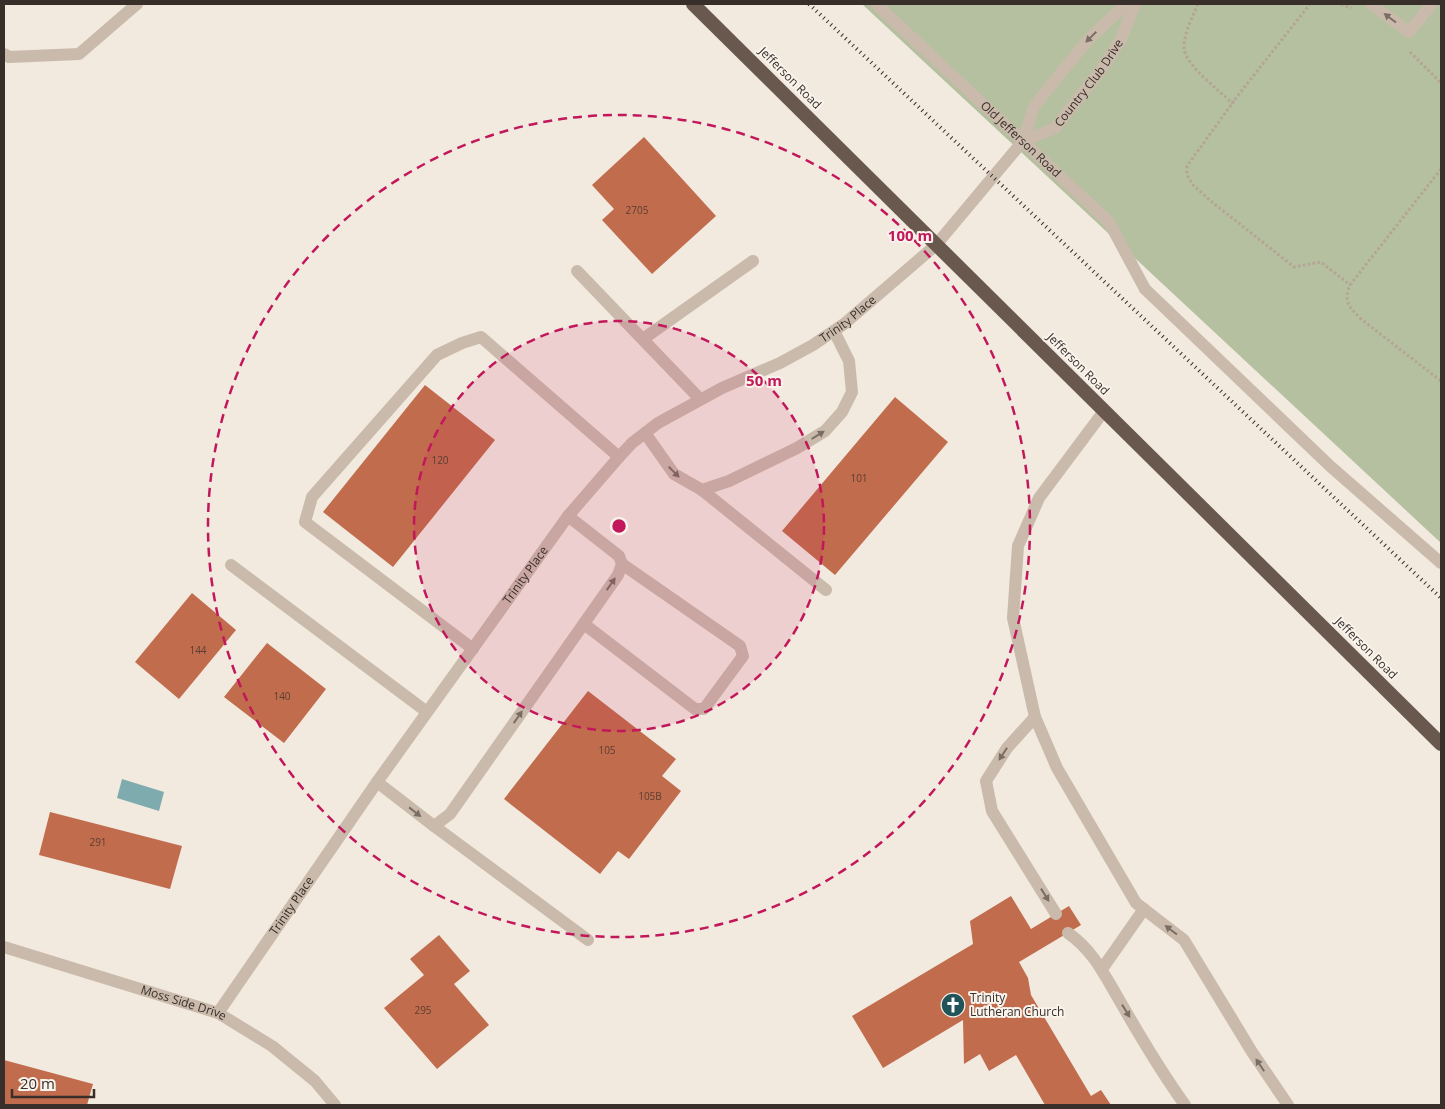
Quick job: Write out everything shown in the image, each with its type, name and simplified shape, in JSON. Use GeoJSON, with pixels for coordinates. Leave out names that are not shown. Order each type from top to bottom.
{"type":"FeatureCollection","features":[{"type":"Feature","properties":{"kind":"highway","name":"Jefferson Road"},"geometry":{"type":"LineString","coordinates":[[693,4],[1441,744]]}},
{"type":"Feature","properties":{"kind":"street"},"geometry":{"type":"LineString","coordinates":[[4,54],[10,57],[79,54],[137,4]]}},
{"type":"Feature","properties":{"kind":"street","name":"Old Jefferson Road"},"geometry":{"type":"LineString","coordinates":[[876,4],[1109,222],[1145,289],[1330,466],[1441,563]]}},
{"type":"Feature","properties":{"kind":"street","name":"Country Club Drive"},"geometry":{"type":"LineString","coordinates":[[936,245],[1023,141],[1034,106],[1088,40],[1126,4]]}},
{"type":"Feature","properties":{"kind":"street","name":"Country Club Drive"},"geometry":{"type":"LineString","coordinates":[[1023,141],[1055,128],[1101,70],[1121,39],[1135,4]]}},
{"type":"Feature","properties":{"kind":"street"},"geometry":{"type":"LineString","coordinates":[[1371,4],[1409,32],[1432,4]]}},
{"type":"Feature","properties":{"kind":"street","name":"Trinity Place"},"geometry":{"type":"LineString","coordinates":[[218,1013],[377,782],[472,649],[568,516],[619,457],[658,423],[700,399],[780,363],[813,345],[844,324],[936,245]]}},
{"type":"Feature","properties":{"kind":"street"},"geometry":{"type":"LineString","coordinates":[[643,339],[753,262]]}},
{"type":"Feature","properties":{"kind":"street"},"geometry":{"type":"LineString","coordinates":[[577,271],[700,399]]}},
{"type":"Feature","properties":{"kind":"street"},"geometry":{"type":"LineString","coordinates":[[702,490],[729,481],[797,448],[825,431],[842,412],[852,392],[848,361],[834,330]]}},
{"type":"Feature","properties":{"kind":"street"},"geometry":{"type":"LineString","coordinates":[[472,649],[305,522],[312,497],[436,355],[481,337],[619,457]]}},
{"type":"Feature","properties":{"kind":"street"},"geometry":{"type":"LineString","coordinates":[[1104,411],[1039,498],[1018,546],[1013,618],[1036,717],[1057,768],[1136,903],[1184,940],[1252,1052],[1288,1105]]}},
{"type":"Feature","properties":{"kind":"street"},"geometry":{"type":"LineString","coordinates":[[645,433],[674,474],[702,490],[826,590]]}},
{"type":"Feature","properties":{"kind":"street"},"geometry":{"type":"LineString","coordinates":[[434,826],[450,814],[618,575],[622,564],[620,556],[568,516]]}},
{"type":"Feature","properties":{"kind":"street"},"geometry":{"type":"LineString","coordinates":[[584,624],[695,709],[704,709],[743,656],[740,646],[622,564]]}},
{"type":"Feature","properties":{"kind":"street"},"geometry":{"type":"LineString","coordinates":[[231,565],[427,712]]}},
{"type":"Feature","properties":{"kind":"street"},"geometry":{"type":"LineString","coordinates":[[1036,717],[1007,748],[986,781],[992,812],[1056,914]]}},
{"type":"Feature","properties":{"kind":"street"},"geometry":{"type":"LineString","coordinates":[[377,782],[588,940]]}},
{"type":"Feature","properties":{"kind":"street"},"geometry":{"type":"LineString","coordinates":[[1102,969],[1144,909]]}},
{"type":"Feature","properties":{"kind":"street"},"geometry":{"type":"LineString","coordinates":[[1068,933],[1082,942],[1102,969],[1120,1002],[1185,1105]]}},
{"type":"Feature","properties":{"kind":"street","name":"Moss Side Drive"},"geometry":{"type":"LineString","coordinates":[[4,947],[218,1013],[272,1046],[315,1081],[335,1105]]}},
{"type":"Feature","properties":{"kind":"path"},"geometry":{"type":"LineString","coordinates":[[1198,4],[1187,30],[1184,50],[1190,62],[1197,70],[1232,103],[1234,101]]}},
{"type":"Feature","properties":{"kind":"path"},"geometry":{"type":"LineString","coordinates":[[1310,4],[1234,101],[1187,166],[1187,176],[1193,185],[1212,202],[1294,267],[1322,262],[1350,285]]}},
{"type":"Feature","properties":{"kind":"path"},"geometry":{"type":"LineString","coordinates":[[1441,169],[1350,285],[1346,295],[1351,309],[1361,319],[1441,381]]}},
{"type":"Feature","properties":{"kind":"green space"},"geometry":{"type":"Polygon","coordinates":[[[862,4],[1441,4],[1441,543],[862,4]]]}},
{"type":"Feature","properties":{"kind":"water"},"geometry":{"type":"Polygon","coordinates":[[[122,779],[164,792],[159,811],[117,798],[122,779]]]}},
{"type":"Feature","properties":{"kind":"building"},"geometry":{"type":"Polygon","coordinates":[[[644,137],[716,216],[652,274],[602,220],[614,209],[592,185],[644,137]]]}},
{"type":"Feature","properties":{"kind":"building"},"geometry":{"type":"Polygon","coordinates":[[[425,385],[495,440],[393,567],[323,512],[425,385]]]}},
{"type":"Feature","properties":{"kind":"building"},"geometry":{"type":"Polygon","coordinates":[[[895,397],[948,442],[835,575],[782,531],[895,397]]]}},
{"type":"Feature","properties":{"kind":"building"},"geometry":{"type":"Polygon","coordinates":[[[192,593],[236,630],[179,699],[135,662],[192,593]]]}},
{"type":"Feature","properties":{"kind":"building"},"geometry":{"type":"Polygon","coordinates":[[[267,643],[326,689],[284,743],[224,697],[267,643]]]}},
{"type":"Feature","properties":{"kind":"building"},"geometry":{"type":"Polygon","coordinates":[[[588,691],[676,759],[662,776],[681,791],[629,859],[618,851],[600,874],[504,799],[588,691]]]}},
{"type":"Feature","properties":{"kind":"building"},"geometry":{"type":"Polygon","coordinates":[[[50,812],[182,846],[170,889],[39,855],[50,812]]]}},
{"type":"Feature","properties":{"kind":"building","name":"Trinity Lutheran Church"},"geometry":{"type":"Polygon","coordinates":[[[1011,896],[1031,929],[1069,906],[1081,925],[1019,962],[1028,978],[1031,995],[1091,1096],[1101,1090],[1111,1105],[1045,1105],[1016,1055],[989,1071],[980,1054],[964,1064],[963,1020],[883,1068],[852,1016],[973,944],[970,921],[1011,896]]]}},
{"type":"Feature","properties":{"kind":"building"},"geometry":{"type":"Polygon","coordinates":[[[439,935],[470,971],[454,984],[489,1025],[437,1069],[384,1008],[424,975],[410,959],[439,935]]]}},
{"type":"Feature","properties":{"kind":"building"},"geometry":{"type":"Polygon","coordinates":[[[4,1060],[93,1084],[87,1105],[4,1105],[4,1060]]]}},
{"type":"Feature","properties":{"kind":"railway"},"geometry":{"type":"LineString","coordinates":[[809,4],[1441,598]]}},
{"type":"Feature","properties":{"kind":"place","name":"Trinity Lutheran Church"},"geometry":{"type":"Point","coordinates":[953,1005]}}]}
